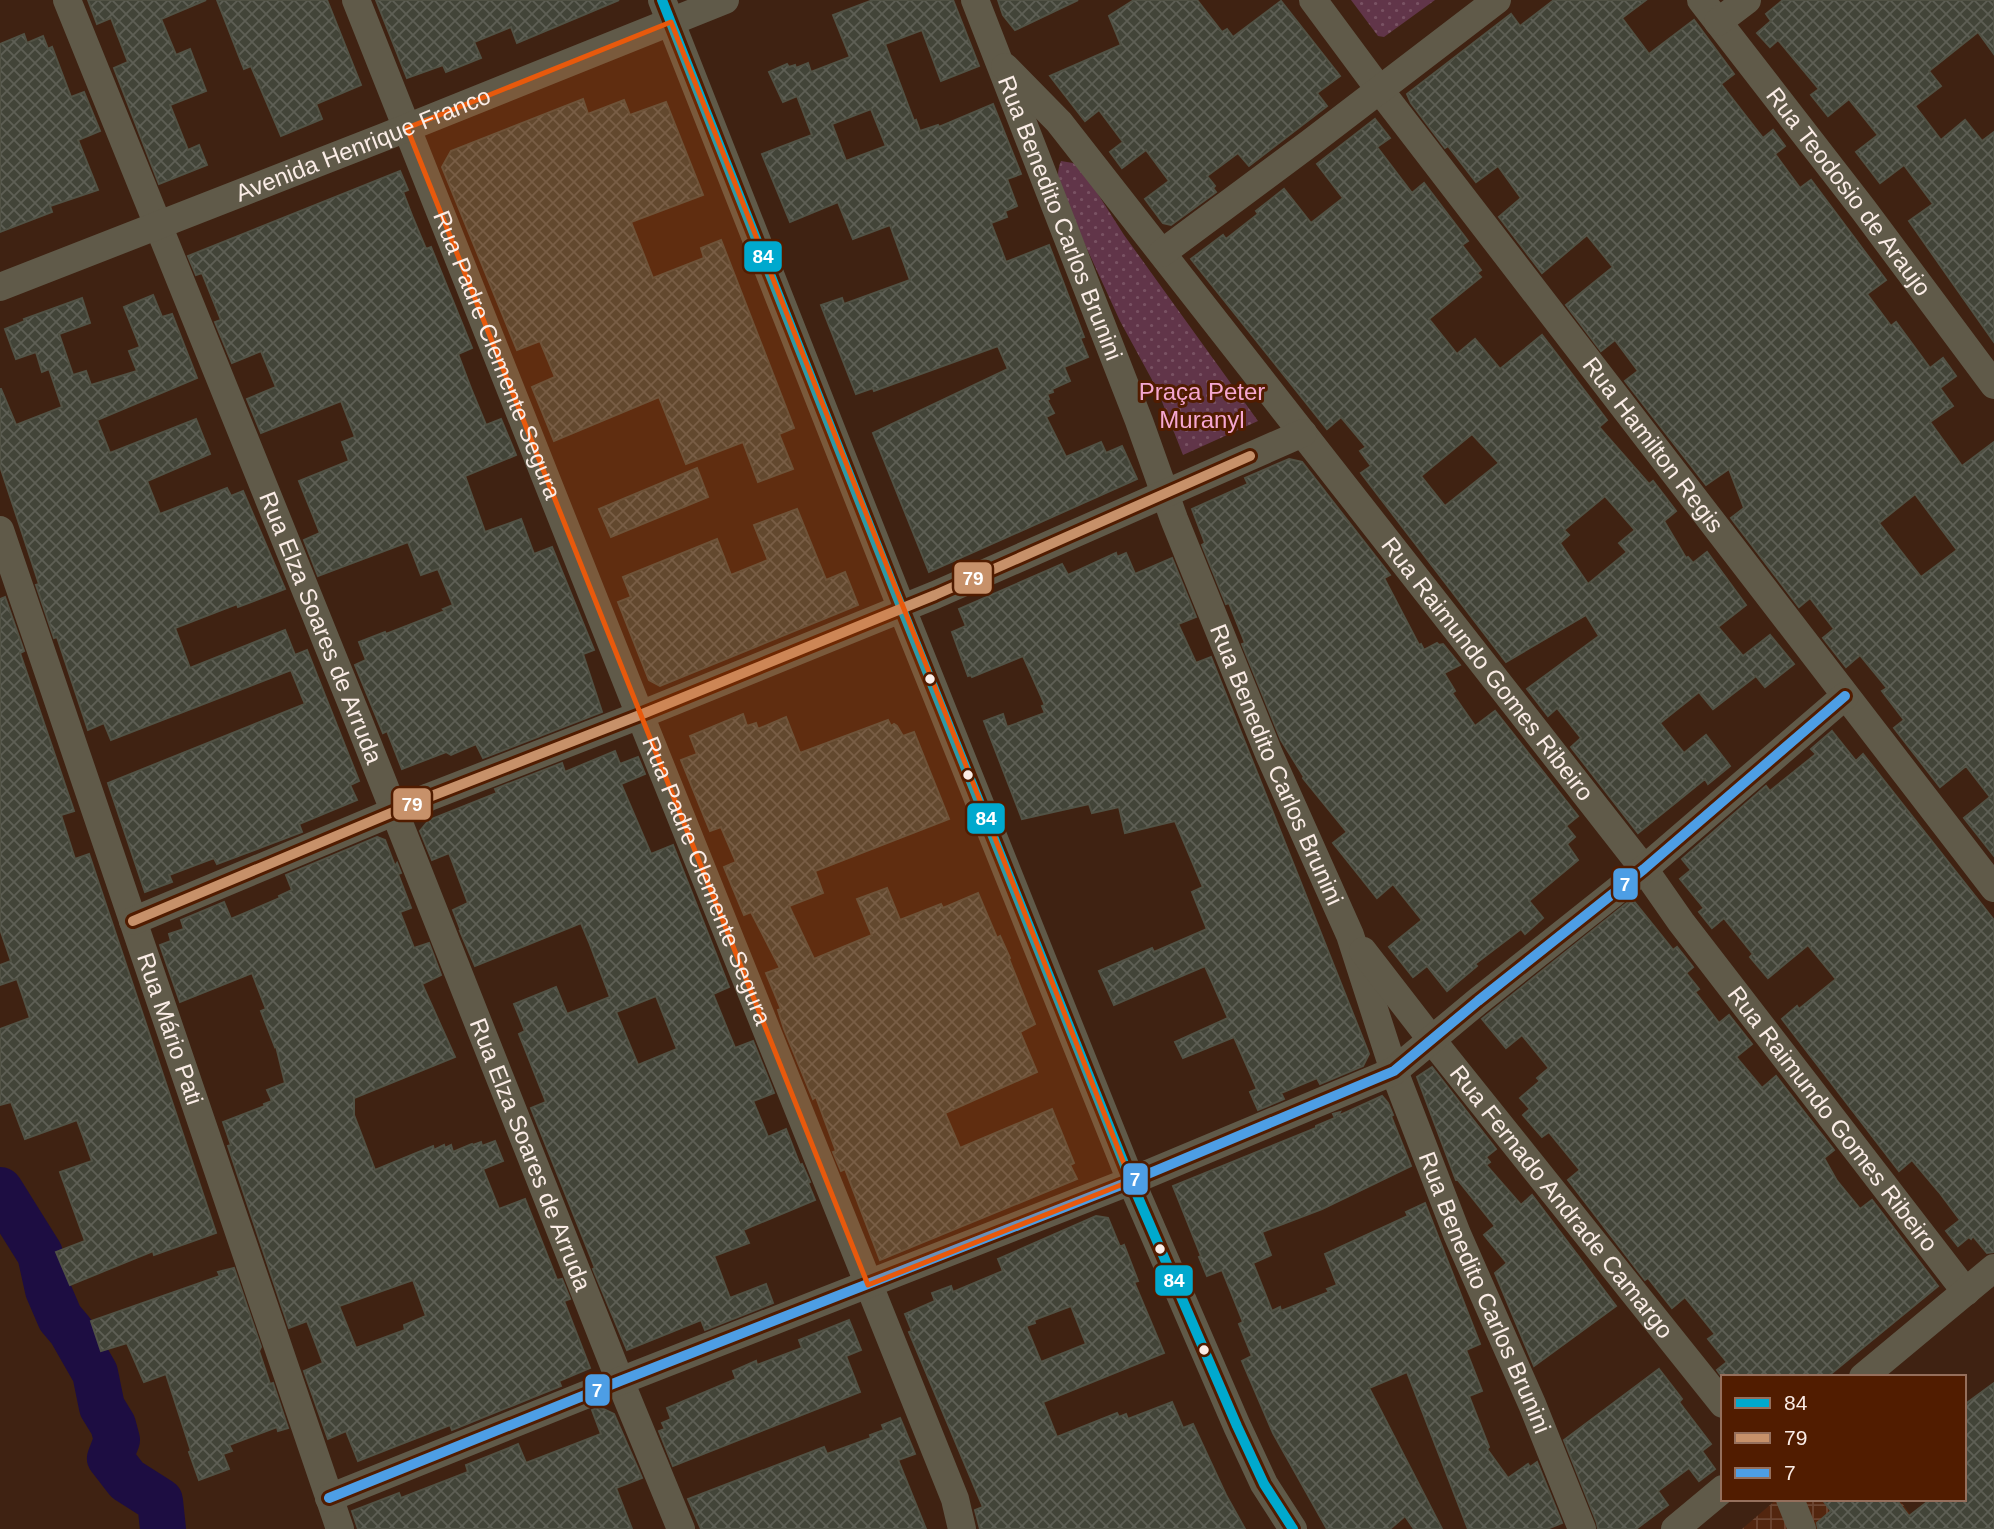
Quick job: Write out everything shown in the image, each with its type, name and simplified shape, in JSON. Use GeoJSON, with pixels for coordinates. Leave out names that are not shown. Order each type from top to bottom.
{"type":"FeatureCollection","features":[{"type":"Feature","properties":{"kind":"street","name":"Rua Elza Soares de Arruda"},"geometry":{"type":"LineString","coordinates":[[67,0],[681,1529]]}},
{"type":"Feature","properties":{"kind":"street","name":"Rua Padre Clemente Segura"},"geometry":{"type":"LineString","coordinates":[[356,0],[955,1499],[962,1529]]}},
{"type":"Feature","properties":{"kind":"street","name":"Avenida Henrique Franco"},"geometry":{"type":"LineString","coordinates":[[0,287],[407,128],[666,11],[725,0]]}},
{"type":"Feature","properties":{"kind":"street","name":"Rua Benedito Carlos Brunini"},"geometry":{"type":"LineString","coordinates":[[975,0],[1269,754],[1350,935],[1394,1071],[1457,1234],[1532,1404],[1582,1529]]}},
{"type":"Feature","properties":{"kind":"street","name":"Rua Hamilton Regis"},"geometry":{"type":"LineString","coordinates":[[1313,0],[1994,888]]}},
{"type":"Feature","properties":{"kind":"street"},"geometry":{"type":"LineString","coordinates":[[1162,253],[1497,0]]}},
{"type":"Feature","properties":{"kind":"street","name":"Rua Teodosio de Araujo"},"geometry":{"type":"LineString","coordinates":[[1701,0],[1863,209],[1994,385]]}},
{"type":"Feature","properties":{"kind":"street"},"geometry":{"type":"LineString","coordinates":[[1718,22],[1748,0]]}},
{"type":"Feature","properties":{"kind":"street"},"geometry":{"type":"LineString","coordinates":[[666,11],[1131,1181],[1237,1426],[1264,1484],[1293,1529]]}},
{"type":"Feature","properties":{"kind":"street","name":"Rua Raimundo Gomes Ribeiro"},"geometry":{"type":"LineString","coordinates":[[996,57],[1059,122],[1162,253],[1644,869],[1689,932],[1966,1292]]}},
{"type":"Feature","properties":{"kind":"street"},"geometry":{"type":"LineString","coordinates":[[133,922],[393,811],[902,609],[1303,433]]}},
{"type":"Feature","properties":{"kind":"street","name":"Rua Mário Pati"},"geometry":{"type":"LineString","coordinates":[[0,530],[340,1529]]}},
{"type":"Feature","properties":{"kind":"street"},"geometry":{"type":"LineString","coordinates":[[329,1498],[1131,1181],[1394,1071],[1644,869],[1845,696]]}},
{"type":"Feature","properties":{"kind":"street","name":"Rua Fernado Andrade Camargo"},"geometry":{"type":"LineString","coordinates":[[1350,935],[1721,1402]]}},
{"type":"Feature","properties":{"kind":"street"},"geometry":{"type":"LineString","coordinates":[[1865,1375],[1994,1268]]}},
{"type":"Feature","properties":{"kind":"street"},"geometry":{"type":"LineString","coordinates":[[1675,1529],[1721,1491]]}},
{"type":"Feature","properties":{"kind":"street"},"geometry":{"type":"LineString","coordinates":[[1791,1501],[1802,1529]]}},
{"type":"Feature","properties":{"kind":"highlighted area"},"geometry":{"type":"Polygon","coordinates":[[[671,22],[1131,1181],[868,1285],[407,128],[671,22]]]}},
{"type":"Feature","properties":{"kind":"shaded area"},"geometry":{"type":"Polygon","coordinates":[[[1775,1501],[1900,1501],[1921,1529],[1742,1529],[1775,1501]]]}},
{"type":"Feature","properties":{"kind":"green space"},"geometry":{"type":"Polygon","coordinates":[[[1351,0],[1435,0],[1384,37],[1378,36],[1351,0]]]}},
{"type":"Feature","properties":{"kind":"green space","name":"Praça Peter Muranyl"},"geometry":{"type":"Polygon","coordinates":[[[1061,161],[1073,163],[1082,169],[1124,235],[1258,421],[1183,455],[1157,389],[1120,321],[1065,201],[1058,181],[1061,161]]]}},
{"type":"Feature","properties":{"kind":"building"},"geometry":{"type":"Polygon","coordinates":[[[88,0],[206,0],[161,19],[176,55],[190,49],[206,91],[170,105],[188,150],[199,145],[207,165],[159,184],[114,68],[128,62],[111,18],[97,24],[88,0]]]}},
{"type":"Feature","properties":{"kind":"building"},"geometry":{"type":"Polygon","coordinates":[[[217,0],[327,0],[361,85],[316,104],[322,119],[281,136],[251,66],[244,69],[217,0]]]}},
{"type":"Feature","properties":{"kind":"building"},"geometry":{"type":"Polygon","coordinates":[[[376,0],[619,0],[517,43],[511,27],[474,42],[481,58],[446,72],[443,65],[407,78],[376,0]]]}},
{"type":"Feature","properties":{"kind":"building"},"geometry":{"type":"Polygon","coordinates":[[[873,0],[953,0],[979,66],[941,81],[922,30],[885,44],[914,121],[916,120],[920,131],[938,125],[939,127],[993,104],[1021,174],[1007,179],[1017,206],[1005,211],[1007,217],[991,223],[1006,262],[1049,245],[1084,337],[1080,338],[1088,357],[1064,367],[1070,381],[1047,394],[1054,413],[1046,417],[1066,457],[1101,442],[1106,453],[1122,446],[1137,479],[929,572],[873,433],[1008,369],[998,346],[874,391],[873,388],[856,394],[821,305],[842,298],[844,304],[910,280],[890,225],[853,239],[838,202],[790,222],[762,154],[812,135],[797,96],[783,102],[769,72],[787,64],[789,67],[795,65],[796,68],[808,63],[811,72],[850,57],[833,15],[873,0]],[[871,109],[832,124],[846,161],[886,146],[871,109]]]}},
{"type":"Feature","properties":{"kind":"building"},"geometry":{"type":"Polygon","coordinates":[[[998,0],[1078,0],[1015,30],[1003,15],[998,0]]]}},
{"type":"Feature","properties":{"kind":"building"},"geometry":{"type":"Polygon","coordinates":[[[1134,0],[1197,0],[1222,32],[1227,29],[1233,37],[1281,1],[1340,76],[1317,93],[1327,106],[1249,166],[1238,153],[1207,176],[1216,192],[1171,225],[1163,223],[1145,199],[1169,181],[1146,150],[1122,168],[1110,152],[1123,142],[1099,110],[1085,121],[1050,76],[1121,45],[1109,16],[1134,0]]]}},
{"type":"Feature","properties":{"kind":"building"},"geometry":{"type":"Polygon","coordinates":[[[1554,0],[1646,0],[1622,18],[1649,54],[1694,20],[1734,74],[1721,84],[1763,138],[1773,130],[1785,146],[1775,154],[1800,188],[1811,180],[1886,280],[1867,294],[1891,326],[1896,322],[1930,368],[1943,358],[1956,376],[1940,388],[1953,406],[1930,422],[1962,466],[1994,442],[1994,856],[1964,818],[1990,797],[1966,766],[1940,787],[1894,728],[1904,720],[1882,691],[1887,688],[1860,655],[1846,667],[1823,638],[1834,629],[1810,598],[1799,607],[1731,518],[1744,508],[1729,469],[1706,485],[1625,381],[1638,371],[1615,340],[1601,351],[1566,305],[1613,267],[1587,235],[1542,273],[1499,217],[1521,198],[1498,166],[1476,182],[1448,146],[1445,148],[1411,103],[1407,94],[1511,14],[1520,26],[1554,0]],[[1915,494],[1879,523],[1921,577],[1957,550],[1915,494]]]}},
{"type":"Feature","properties":{"kind":"building"},"geometry":{"type":"Polygon","coordinates":[[[1783,0],[1994,0],[1994,54],[1978,32],[1929,71],[1941,86],[1915,106],[1941,140],[1965,120],[1982,141],[1994,132],[1994,342],[1909,221],[1933,204],[1904,165],[1880,183],[1856,152],[1878,135],[1849,99],[1828,116],[1811,95],[1819,89],[1778,40],[1770,47],[1757,33],[1771,21],[1766,14],[1783,0]]]}},
{"type":"Feature","properties":{"kind":"building"},"geometry":{"type":"Polygon","coordinates":[[[24,34],[27,43],[43,36],[48,49],[52,47],[71,97],[84,92],[100,131],[78,140],[98,190],[50,206],[52,212],[0,232],[0,44],[24,34]]]}},
{"type":"Feature","properties":{"kind":"building"},"geometry":{"type":"Polygon","coordinates":[[[583,99],[588,114],[624,100],[630,115],[666,102],[703,195],[631,222],[653,278],[704,258],[701,248],[721,240],[794,428],[779,434],[793,469],[758,482],[743,442],[686,464],[659,397],[554,441],[532,387],[555,377],[540,341],[517,350],[442,167],[451,151],[583,99]]]}},
{"type":"Feature","properties":{"kind":"building"},"geometry":{"type":"Polygon","coordinates":[[[1375,119],[1390,138],[1377,147],[1412,193],[1424,183],[1468,241],[1462,245],[1481,270],[1477,273],[1481,277],[1429,319],[1457,354],[1475,339],[1500,369],[1542,335],[1607,420],[1599,427],[1649,484],[1653,481],[1676,511],[1664,521],[1686,558],[1693,563],[1707,552],[1746,605],[1718,627],[1743,656],[1770,635],[1794,664],[1765,687],[1756,676],[1713,709],[1699,692],[1660,723],[1684,753],[1706,735],[1730,766],[1708,784],[1705,779],[1638,833],[1571,747],[1581,738],[1557,708],[1548,716],[1527,689],[1599,636],[1586,615],[1506,662],[1361,473],[1371,466],[1360,451],[1366,447],[1341,417],[1327,429],[1191,259],[1223,235],[1226,239],[1284,189],[1311,223],[1343,198],[1317,164],[1375,119]],[[1472,434],[1421,476],[1445,506],[1499,463],[1472,434]],[[1605,496],[1564,530],[1569,535],[1560,543],[1588,584],[1627,552],[1619,543],[1635,530],[1605,496]]]}},
{"type":"Feature","properties":{"kind":"building"},"geometry":{"type":"Polygon","coordinates":[[[400,171],[408,190],[403,192],[413,218],[426,249],[431,247],[472,348],[458,354],[472,391],[486,425],[501,419],[516,455],[465,476],[485,532],[521,519],[534,554],[552,547],[594,650],[583,654],[602,712],[483,758],[476,744],[451,755],[446,752],[402,769],[387,731],[383,733],[355,665],[366,660],[359,642],[445,611],[443,609],[453,605],[438,569],[421,575],[408,542],[318,576],[304,540],[320,533],[299,481],[349,461],[342,442],[355,437],[341,401],[261,433],[247,399],[276,387],[261,351],[232,363],[215,322],[221,320],[202,273],[196,275],[188,256],[400,171]]]}},
{"type":"Feature","properties":{"kind":"building"},"geometry":{"type":"Polygon","coordinates":[[[153,295],[162,317],[172,314],[197,378],[97,420],[110,453],[196,419],[210,454],[147,481],[160,514],[227,488],[231,496],[243,491],[285,589],[175,628],[190,668],[285,630],[295,655],[307,650],[359,781],[350,785],[357,800],[299,824],[302,832],[217,864],[214,858],[169,875],[172,882],[145,892],[108,783],[305,704],[291,670],[111,740],[104,723],[88,730],[57,637],[54,638],[36,585],[39,584],[0,466],[0,389],[16,425],[62,407],[49,369],[42,372],[36,352],[16,359],[5,329],[25,321],[24,319],[82,298],[90,323],[59,334],[73,375],[86,371],[91,385],[137,371],[129,351],[140,347],[124,307],[153,295]]]}},
{"type":"Feature","properties":{"kind":"building"},"geometry":{"type":"Polygon","coordinates":[[[1289,459],[1302,462],[1390,575],[1384,578],[1419,645],[1421,644],[1424,650],[1437,643],[1443,644],[1460,665],[1444,673],[1455,691],[1452,693],[1475,726],[1495,711],[1578,816],[1566,826],[1575,837],[1567,844],[1578,860],[1529,901],[1543,918],[1525,934],[1521,929],[1475,964],[1477,966],[1447,991],[1427,966],[1413,977],[1389,947],[1422,920],[1393,884],[1377,898],[1333,843],[1347,832],[1303,778],[1281,740],[1242,644],[1245,643],[1229,603],[1226,604],[1202,545],[1205,543],[1192,509],[1248,484],[1245,478],[1289,459]]]}},
{"type":"Feature","properties":{"kind":"building"},"geometry":{"type":"Polygon","coordinates":[[[697,468],[708,497],[611,537],[599,509],[697,468]]]}},
{"type":"Feature","properties":{"kind":"building"},"geometry":{"type":"Polygon","coordinates":[[[797,509],[826,580],[845,572],[858,605],[660,686],[649,680],[618,602],[631,597],[623,577],[717,539],[731,575],[768,560],[754,525],[797,509]]]}},
{"type":"Feature","properties":{"kind":"building"},"geometry":{"type":"Polygon","coordinates":[[[1116,553],[1117,557],[1126,553],[1135,574],[1172,558],[1196,617],[1178,624],[1196,663],[1211,657],[1369,1054],[1363,1066],[1320,1084],[1317,1078],[1281,1093],[1284,1099],[1258,1110],[1250,1092],[1257,1089],[1234,1037],[1183,1058],[1175,1042],[1228,1018],[1205,966],[1114,1005],[1099,971],[1152,948],[1154,952],[1207,929],[1192,892],[1203,887],[1175,821],[1125,833],[1119,807],[1092,813],[1089,804],[1022,819],[984,721],[1003,714],[1007,727],[1045,713],[1042,706],[1045,705],[1023,656],[972,677],[968,676],[952,632],[966,626],[959,609],[1062,564],[1068,575],[1116,553]]]}},
{"type":"Feature","properties":{"kind":"building"},"geometry":{"type":"Polygon","coordinates":[[[5,597],[24,651],[20,653],[74,811],[61,815],[75,859],[89,854],[216,1233],[154,1255],[153,1251],[70,1285],[56,1252],[85,1241],[60,1172],[92,1161],[77,1120],[25,1139],[11,1102],[0,1105],[0,1029],[30,1018],[17,979],[0,985],[0,965],[11,961],[0,929],[0,599],[5,597]]]}},
{"type":"Feature","properties":{"kind":"building"},"geometry":{"type":"Polygon","coordinates":[[[743,714],[747,726],[756,723],[758,729],[786,717],[800,753],[888,720],[891,726],[897,726],[903,736],[914,732],[949,819],[815,871],[823,893],[789,906],[814,959],[872,935],[857,899],[887,888],[900,920],[941,904],[943,908],[978,893],[997,938],[1000,936],[1010,958],[1035,1024],[1020,1032],[1037,1072],[945,1113],[960,1148],[1052,1109],[1074,1163],[1070,1165],[1077,1179],[880,1260],[845,1169],[841,1171],[833,1152],[836,1151],[816,1097],[813,1099],[784,1029],[778,1010],[781,1009],[766,973],[780,968],[751,912],[744,915],[724,867],[736,862],[721,827],[710,831],[681,760],[697,754],[690,736],[743,714]]]}},
{"type":"Feature","properties":{"kind":"building"},"geometry":{"type":"Polygon","coordinates":[[[1832,731],[1856,761],[1863,754],[1994,920],[1994,1252],[1987,1253],[1973,1236],[1958,1246],[1946,1231],[1960,1220],[1939,1192],[1912,1160],[1899,1171],[1782,1019],[1836,979],[1808,945],[1768,978],[1724,918],[1712,928],[1699,912],[1704,908],[1680,879],[1691,870],[1682,859],[1766,786],[1770,791],[1816,754],[1811,749],[1832,731]]]}},
{"type":"Feature","properties":{"kind":"building"},"geometry":{"type":"Polygon","coordinates":[[[615,751],[620,764],[638,757],[645,774],[621,784],[651,854],[673,845],[729,987],[713,994],[735,1048],[753,1041],[774,1093],[753,1101],[768,1137],[786,1129],[810,1182],[808,1183],[815,1200],[743,1230],[749,1243],[714,1256],[730,1298],[766,1284],[773,1303],[705,1330],[701,1320],[627,1350],[531,1108],[546,1102],[519,1034],[525,1031],[514,1004],[556,987],[567,1014],[610,997],[589,942],[581,923],[475,966],[453,910],[468,903],[449,853],[432,860],[420,831],[429,820],[497,793],[495,789],[562,763],[565,772],[615,751]],[[656,996],[616,1012],[638,1065],[677,1049],[656,996]]]}},
{"type":"Feature","properties":{"kind":"building"},"geometry":{"type":"Polygon","coordinates":[[[377,837],[385,840],[395,866],[397,863],[401,873],[398,874],[411,908],[400,912],[414,948],[429,943],[441,975],[422,984],[455,1057],[354,1098],[354,1115],[375,1170],[433,1146],[434,1150],[451,1145],[453,1152],[472,1144],[481,1142],[482,1146],[495,1141],[503,1161],[483,1169],[499,1209],[525,1199],[557,1280],[562,1279],[570,1299],[564,1301],[590,1368],[559,1381],[561,1386],[452,1430],[450,1425],[358,1461],[346,1431],[328,1439],[304,1371],[323,1363],[307,1321],[289,1328],[228,1146],[231,1145],[223,1122],[265,1106],[264,1104],[272,1101],[267,1090],[285,1083],[276,1046],[261,1011],[266,1009],[252,973],[180,1002],[160,945],[171,941],[169,934],[184,929],[181,920],[224,902],[231,919],[280,898],[279,896],[292,890],[286,875],[377,837]],[[413,1280],[339,1306],[356,1348],[405,1330],[404,1325],[426,1316],[413,1280]]]}},
{"type":"Feature","properties":{"kind":"building"},"geometry":{"type":"Polygon","coordinates":[[[1632,899],[1673,950],[1677,947],[1693,967],[1686,973],[1699,989],[1695,992],[1719,1023],[1729,1015],[1752,1044],[1736,1057],[1762,1088],[1776,1076],[1834,1150],[1824,1158],[1837,1181],[1860,1209],[1872,1200],[1938,1286],[1829,1375],[1721,1376],[1717,1370],[1727,1362],[1708,1339],[1715,1334],[1685,1297],[1672,1308],[1648,1278],[1645,1280],[1568,1180],[1580,1170],[1549,1132],[1542,1137],[1523,1115],[1530,1109],[1520,1098],[1540,1081],[1537,1078],[1549,1068],[1522,1035],[1506,1048],[1482,1019],[1632,899]]]}},
{"type":"Feature","properties":{"kind":"building"},"geometry":{"type":"Polygon","coordinates":[[[1432,1067],[1496,1149],[1486,1157],[1490,1162],[1486,1165],[1521,1205],[1532,1195],[1616,1306],[1534,1366],[1495,1273],[1507,1263],[1484,1235],[1495,1226],[1456,1180],[1417,1077],[1432,1067]]]}},
{"type":"Feature","properties":{"kind":"building"},"geometry":{"type":"Polygon","coordinates":[[[1382,1096],[1393,1115],[1391,1116],[1411,1166],[1322,1209],[1262,1232],[1271,1255],[1253,1263],[1272,1311],[1280,1307],[1281,1311],[1329,1292],[1327,1289],[1337,1285],[1325,1254],[1408,1216],[1406,1212],[1425,1203],[1480,1344],[1466,1350],[1482,1391],[1469,1396],[1489,1447],[1487,1449],[1508,1478],[1528,1464],[1530,1467],[1537,1462],[1562,1523],[1547,1529],[1468,1529],[1407,1372],[1369,1388],[1442,1529],[1414,1529],[1405,1516],[1390,1529],[1327,1529],[1273,1433],[1242,1361],[1252,1356],[1239,1324],[1243,1322],[1222,1270],[1207,1276],[1173,1186],[1316,1128],[1335,1118],[1333,1114],[1340,1112],[1338,1116],[1382,1096]]]}},
{"type":"Feature","properties":{"kind":"building"},"geometry":{"type":"Polygon","coordinates":[[[1096,1216],[1108,1218],[1120,1247],[1124,1245],[1138,1281],[1134,1282],[1164,1353],[1043,1402],[1057,1437],[1117,1413],[1119,1417],[1126,1414],[1128,1419],[1172,1402],[1183,1428],[1193,1424],[1245,1529],[980,1529],[975,1510],[983,1507],[909,1332],[912,1331],[905,1314],[935,1301],[932,1293],[951,1286],[953,1292],[1003,1271],[998,1259],[1096,1216]],[[1071,1306],[1034,1320],[1035,1323],[1026,1326],[1041,1362],[1086,1344],[1071,1306]]]}},
{"type":"Feature","properties":{"kind":"building"},"geometry":{"type":"Polygon","coordinates":[[[234,1268],[261,1347],[259,1351],[270,1384],[273,1383],[288,1428],[278,1431],[277,1427],[229,1445],[232,1451],[223,1454],[229,1469],[199,1480],[166,1374],[144,1382],[127,1343],[101,1351],[91,1321],[220,1276],[218,1272],[234,1268]]]}},
{"type":"Feature","properties":{"kind":"building"},"geometry":{"type":"Polygon","coordinates":[[[849,1320],[861,1350],[846,1356],[860,1392],[673,1466],[659,1431],[665,1429],[662,1423],[671,1419],[667,1408],[736,1379],[733,1371],[756,1361],[757,1365],[802,1348],[799,1340],[849,1320]]]}},
{"type":"Feature","properties":{"kind":"building"},"geometry":{"type":"Polygon","coordinates":[[[1659,1369],[1682,1399],[1679,1402],[1711,1444],[1702,1451],[1715,1469],[1699,1481],[1689,1468],[1658,1491],[1668,1505],[1636,1529],[1598,1529],[1564,1440],[1659,1369]]]}},
{"type":"Feature","properties":{"kind":"building"},"geometry":{"type":"Polygon","coordinates":[[[1994,1383],[1994,1529],[1818,1529],[1817,1523],[1831,1511],[1824,1501],[1898,1501],[1909,1516],[1928,1501],[1966,1501],[1966,1404],[1994,1383]]]}},
{"type":"Feature","properties":{"kind":"building"},"geometry":{"type":"Polygon","coordinates":[[[599,1407],[614,1414],[642,1478],[616,1488],[632,1529],[358,1529],[352,1511],[399,1493],[401,1498],[468,1472],[466,1465],[518,1444],[526,1463],[601,1434],[592,1410],[599,1407]]]}},
{"type":"Feature","properties":{"kind":"building"},"geometry":{"type":"Polygon","coordinates":[[[900,1418],[915,1454],[898,1460],[926,1529],[701,1529],[688,1499],[824,1447],[827,1454],[871,1438],[870,1435],[884,1430],[882,1425],[900,1418]]]}},
{"type":"Feature","properties":{"kind":"waterway"},"geometry":{"type":"LineString","coordinates":[[0,1190],[40,1254],[48,1290],[60,1318],[71,1331],[95,1373],[102,1407],[113,1425],[117,1440],[110,1458],[127,1480],[160,1501],[163,1529]]}},
{"type":"Feature","properties":{"kind":"transit line","name":"84"},"geometry":{"type":"LineString","coordinates":[[662,0],[1131,1181],[1237,1426],[1264,1484],[1293,1529]]}},
{"type":"Feature","properties":{"kind":"transit line","name":"79"},"geometry":{"type":"LineString","coordinates":[[133,921],[429,797],[935,595],[1250,456]]}},
{"type":"Feature","properties":{"kind":"transit line","name":"7"},"geometry":{"type":"LineString","coordinates":[[329,1498],[1131,1181],[1394,1071],[1644,869],[1845,696]]}}]}
